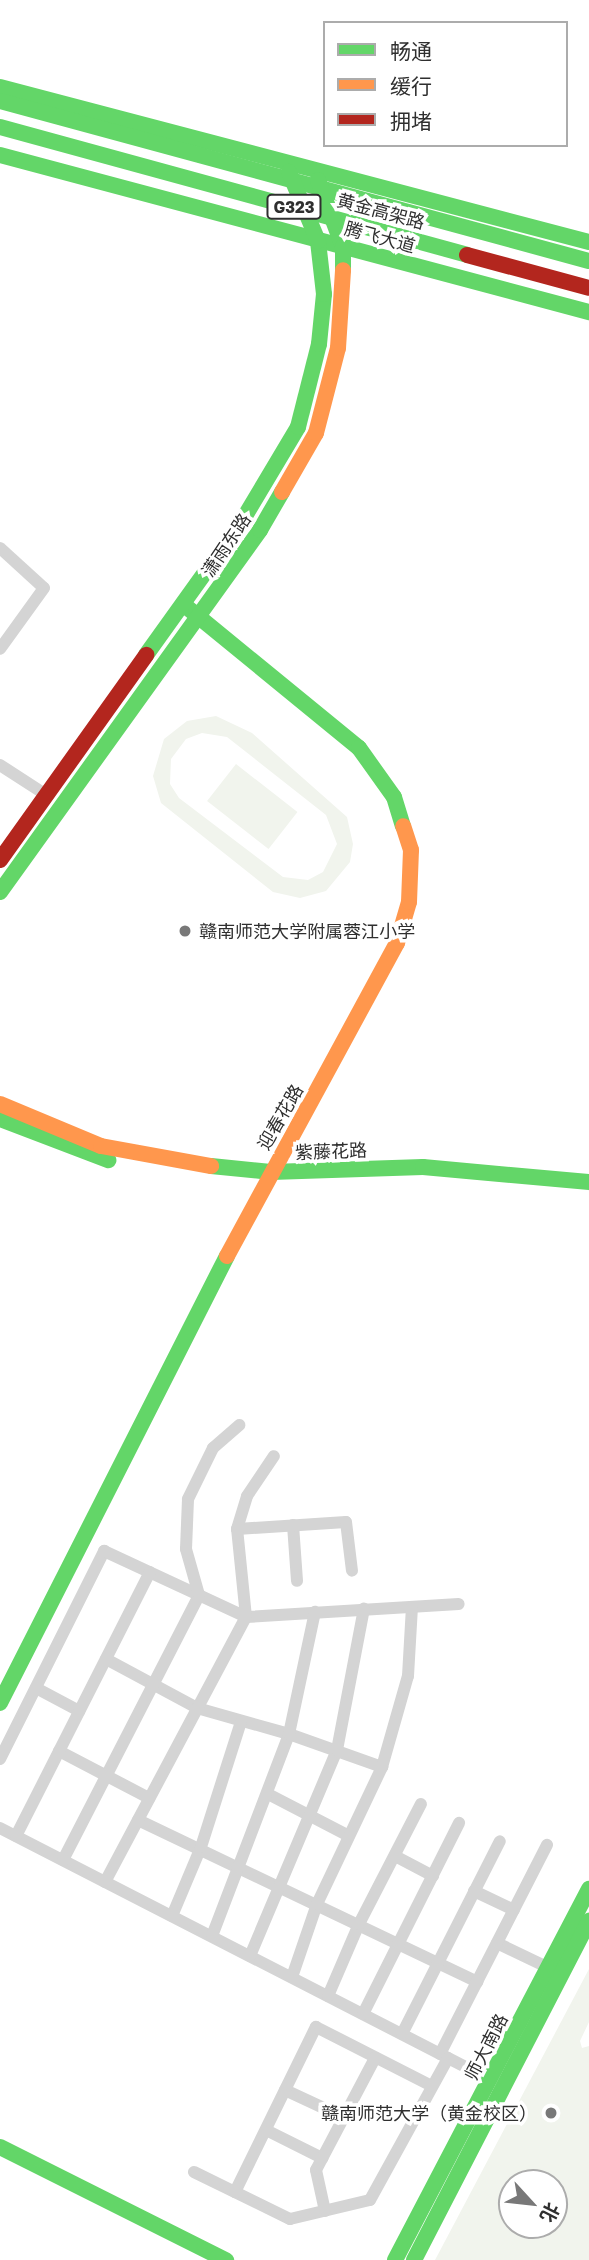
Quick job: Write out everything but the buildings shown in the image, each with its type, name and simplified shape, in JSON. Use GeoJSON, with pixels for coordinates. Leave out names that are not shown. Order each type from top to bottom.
{"type":"FeatureCollection","features":[{"type":"Feature","properties":{"kind":"main road"},"geometry":{"type":"LineString","coordinates":[[0,87],[589,242]]}},
{"type":"Feature","properties":{"kind":"main road","name":"黄金高架路"},"geometry":{"type":"LineString","coordinates":[[0,102],[589,261]]}},
{"type":"Feature","properties":{"kind":"main road","name":"黄金高架路"},"geometry":{"type":"LineString","coordinates":[[0,127],[589,288]]}},
{"type":"Feature","properties":{"kind":"main road","name":"腾飞大道"},"geometry":{"type":"LineString","coordinates":[[0,155],[589,312]]}},
{"type":"Feature","properties":{"kind":"main road","name":"潇雨东路"},"geometry":{"type":"LineString","coordinates":[[0,860],[242,521],[298,427],[319,344],[324,294],[318,241],[285,162]]}},
{"type":"Feature","properties":{"kind":"main road","name":"潇雨东路"},"geometry":{"type":"LineString","coordinates":[[0,892],[260,530],[316,433],[338,348],[344,297],[343,247],[314,170]]}},
{"type":"Feature","properties":{"kind":"main road","name":"迎春花路"},"geometry":{"type":"LineString","coordinates":[[0,1703],[268,1177],[397,943],[409,902],[411,850],[394,797],[359,748],[201,615],[183,604]]}},
{"type":"Feature","properties":{"kind":"main road","name":"紫藤花路"},"geometry":{"type":"LineString","coordinates":[[0,1104],[101,1146],[268,1177],[423,1167],[589,1182]]}},
{"type":"Feature","properties":{"kind":"main road","name":"紫藤花路"},"geometry":{"type":"LineString","coordinates":[[0,1119],[99,1158],[268,1177],[423,1176],[589,1191]]}},
{"type":"Feature","properties":{"kind":"main road","name":"师大南路"},"geometry":{"type":"LineString","coordinates":[[395,2260],[589,1889]]}},
{"type":"Feature","properties":{"kind":"main road","name":"师大南路"},"geometry":{"type":"LineString","coordinates":[[414,2260],[589,1921]]}},
{"type":"Feature","properties":{"kind":"main road"},"geometry":{"type":"LineString","coordinates":[[0,2147],[226,2260]]}},
{"type":"Feature","properties":{"kind":"street"},"geometry":{"type":"LineString","coordinates":[[0,548],[44,589],[0,649]]}},
{"type":"Feature","properties":{"kind":"street"},"geometry":{"type":"LineString","coordinates":[[0,765],[48,796]]}},
{"type":"Feature","properties":{"kind":"street"},"geometry":{"type":"LineString","coordinates":[[62,1860],[199,1595],[186,1549],[188,1499],[212,1448],[239,1425]]}},
{"type":"Feature","properties":{"kind":"street"},"geometry":{"type":"LineString","coordinates":[[106,1882],[246,1617],[237,1529],[247,1496],[274,1456]]}},
{"type":"Feature","properties":{"kind":"street"},"geometry":{"type":"LineString","coordinates":[[237,1529],[346,1522],[352,1571]]}},
{"type":"Feature","properties":{"kind":"street"},"geometry":{"type":"LineString","coordinates":[[293,1525],[297,1581]]}},
{"type":"Feature","properties":{"kind":"street"},"geometry":{"type":"LineString","coordinates":[[0,1759],[104,1551],[246,1617],[459,1604]]}},
{"type":"Feature","properties":{"kind":"street"},"geometry":{"type":"LineString","coordinates":[[16,1836],[150,1573]]}},
{"type":"Feature","properties":{"kind":"street"},"geometry":{"type":"LineString","coordinates":[[292,1977],[317,1904],[382,1767],[408,1676],[412,1606]]}},
{"type":"Feature","properties":{"kind":"street"},"geometry":{"type":"LineString","coordinates":[[250,1956],[337,1750],[364,1609]]}},
{"type":"Feature","properties":{"kind":"street"},"geometry":{"type":"LineString","coordinates":[[212,1936],[242,1867],[289,1734],[315,1612]]}},
{"type":"Feature","properties":{"kind":"street"},"geometry":{"type":"LineString","coordinates":[[106,1659],[197,1708],[289,1734],[382,1767]]}},
{"type":"Feature","properties":{"kind":"street"},"geometry":{"type":"LineString","coordinates":[[36,1688],[79,1711]]}},
{"type":"Feature","properties":{"kind":"street"},"geometry":{"type":"LineString","coordinates":[[172,1916],[201,1847],[241,1722]]}},
{"type":"Feature","properties":{"kind":"street"},"geometry":{"type":"LineString","coordinates":[[59,1751],[149,1798]]}},
{"type":"Feature","properties":{"kind":"street"},"geometry":{"type":"LineString","coordinates":[[268,1794],[349,1836]]}},
{"type":"Feature","properties":{"kind":"street"},"geometry":{"type":"LineString","coordinates":[[328,1996],[359,1924],[422,1804]]}},
{"type":"Feature","properties":{"kind":"street"},"geometry":{"type":"LineString","coordinates":[[138,1819],[477,1982]]}},
{"type":"Feature","properties":{"kind":"street"},"geometry":{"type":"LineString","coordinates":[[363,2014],[459,1822]]}},
{"type":"Feature","properties":{"kind":"street"},"geometry":{"type":"LineString","coordinates":[[0,1828],[491,2080]]}},
{"type":"Feature","properties":{"kind":"street"},"geometry":{"type":"LineString","coordinates":[[402,2034],[500,1840]]}},
{"type":"Feature","properties":{"kind":"street"},"geometry":{"type":"LineString","coordinates":[[194,2172],[290,2219],[370,2200],[432,2086],[477,1982],[547,1845]]}},
{"type":"Feature","properties":{"kind":"street"},"geometry":{"type":"LineString","coordinates":[[395,1856],[432,1876]]}},
{"type":"Feature","properties":{"kind":"street"},"geometry":{"type":"LineString","coordinates":[[474,1891],[514,1910]]}},
{"type":"Feature","properties":{"kind":"street"},"geometry":{"type":"LineString","coordinates":[[497,1943],[549,1968]]}},
{"type":"Feature","properties":{"kind":"street"},"geometry":{"type":"LineString","coordinates":[[235,2192],[316,2027],[432,2086]]}},
{"type":"Feature","properties":{"kind":"street"},"geometry":{"type":"LineString","coordinates":[[325,2211],[316,2170],[375,2058]]}},
{"type":"Feature","properties":{"kind":"street"},"geometry":{"type":"LineString","coordinates":[[285,2090],[344,2117]]}},
{"type":"Feature","properties":{"kind":"street"},"geometry":{"type":"LineString","coordinates":[[265,2130],[322,2158]]}},
{"type":"Feature","properties":{"kind":"shaded area"},"geometry":{"type":"Polygon","coordinates":[[[216,716],[252,733],[347,817],[353,844],[350,862],[326,891],[300,898],[273,892],[161,803],[153,776],[164,739],[187,721],[216,716]],[[202,733],[186,739],[171,759],[170,784],[179,798],[283,877],[308,880],[323,872],[337,844],[326,815],[227,737],[202,733]]]}},
{"type":"Feature","properties":{"kind":"shaded area"},"geometry":{"type":"Polygon","coordinates":[[[236,764],[297,812],[269,849],[207,801],[236,764]]]}},
{"type":"Feature","properties":{"kind":"shaded area","name":"赣南师范大学（黄金校区）"},"geometry":{"type":"Polygon","coordinates":[[[589,1969],[589,2022],[580,2041],[582,2048],[589,2046],[589,2260],[435,2260],[589,1969]]]}},
{"type":"Feature","properties":{"kind":"traffic: fast"},"geometry":{"type":"LineString","coordinates":[[0,87],[589,242]]}},
{"type":"Feature","properties":{"kind":"traffic: fast"},"geometry":{"type":"LineString","coordinates":[[0,101],[589,261]]}},
{"type":"Feature","properties":{"kind":"traffic: fast"},"geometry":{"type":"LineString","coordinates":[[0,127],[467,255]]}},
{"type":"Feature","properties":{"kind":"traffic: fast"},"geometry":{"type":"LineString","coordinates":[[0,155],[589,312]]}},
{"type":"Feature","properties":{"kind":"traffic: fast"},"geometry":{"type":"LineString","coordinates":[[146,655],[242,521],[298,427],[319,344],[324,294],[318,241],[289,172]]}},
{"type":"Feature","properties":{"kind":"traffic: fast"},"geometry":{"type":"LineString","coordinates":[[318,180],[343,247],[343,270]]}},
{"type":"Feature","properties":{"kind":"traffic: fast"},"geometry":{"type":"LineString","coordinates":[[0,892],[260,530],[282,492]]}},
{"type":"Feature","properties":{"kind":"traffic: fast"},"geometry":{"type":"LineString","coordinates":[[183,604],[359,748],[394,797],[403,826]]}},
{"type":"Feature","properties":{"kind":"traffic: fast"},"geometry":{"type":"LineString","coordinates":[[0,1119],[108,1160]]}},
{"type":"Feature","properties":{"kind":"traffic: fast"},"geometry":{"type":"LineString","coordinates":[[211,1166],[271,1172],[423,1167],[589,1182]]}},
{"type":"Feature","properties":{"kind":"traffic: fast"},"geometry":{"type":"LineString","coordinates":[[0,1703],[227,1256]]}},
{"type":"Feature","properties":{"kind":"traffic: fast"},"geometry":{"type":"LineString","coordinates":[[395,2260],[589,1889]]}},
{"type":"Feature","properties":{"kind":"traffic: fast"},"geometry":{"type":"LineString","coordinates":[[414,2260],[589,1921]]}},
{"type":"Feature","properties":{"kind":"traffic: fast"},"geometry":{"type":"LineString","coordinates":[[0,2147],[226,2260]]}},
{"type":"Feature","properties":{"kind":"traffic: slow"},"geometry":{"type":"LineString","coordinates":[[282,492],[316,433],[338,348],[343,270]]}},
{"type":"Feature","properties":{"kind":"traffic: slow"},"geometry":{"type":"LineString","coordinates":[[227,1256],[397,943],[409,902],[411,850],[403,826]]}},
{"type":"Feature","properties":{"kind":"traffic: slow"},"geometry":{"type":"LineString","coordinates":[[0,1104],[101,1146],[211,1166]]}},
{"type":"Feature","properties":{"kind":"traffic: jam"},"geometry":{"type":"LineString","coordinates":[[467,255],[589,288]]}},
{"type":"Feature","properties":{"kind":"traffic: jam"},"geometry":{"type":"LineString","coordinates":[[0,860],[146,655]]}},
{"type":"Feature","properties":{"kind":"place","name":"赣南师范大学附属蓉江小学"},"geometry":{"type":"Point","coordinates":[185,931]}},
{"type":"Feature","properties":{"kind":"place","name":"赣南师范大学（黄金校区）"},"geometry":{"type":"Point","coordinates":[551,2113]}}]}
